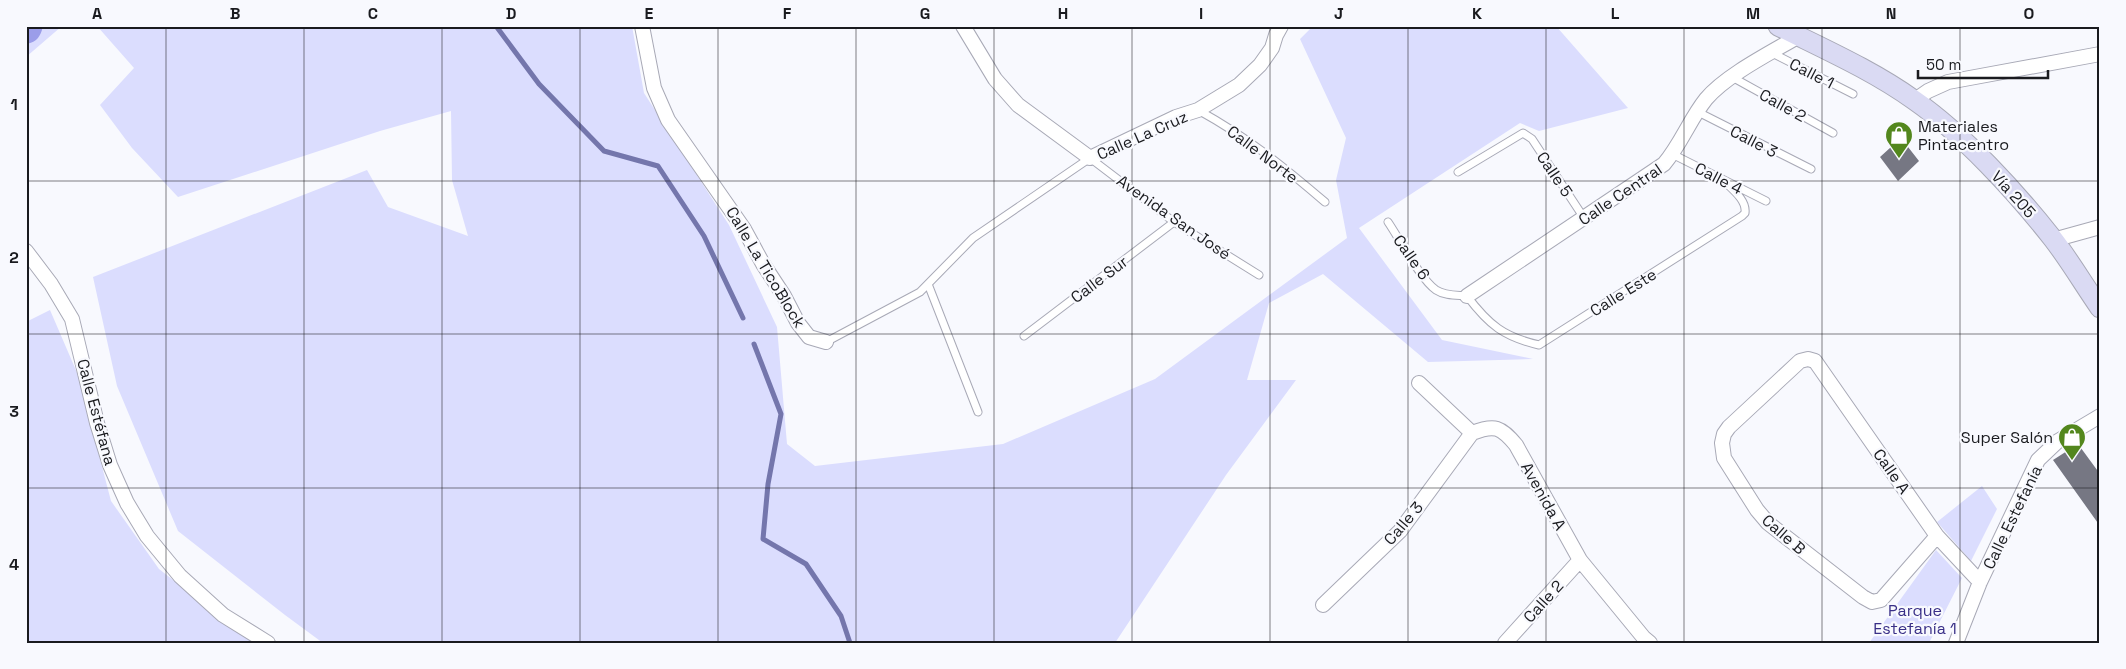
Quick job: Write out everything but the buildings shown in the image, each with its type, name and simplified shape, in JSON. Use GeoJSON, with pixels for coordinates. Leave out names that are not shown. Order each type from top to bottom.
{"type":"FeatureCollection","features":[{"type":"Feature","properties":{"kind":"main road","name":"Vía 205"},"geometry":{"type":"LineString","coordinates":[[1778,26],[1882,79],[1915,100],[1950,128],[2009,186],[2053,240],[2100,308]]}},
{"type":"Feature","properties":{"kind":"street","name":"Calle La TicoBlock"},"geometry":{"type":"LineString","coordinates":[[642,26],[654,88],[668,120],[744,229],[798,323],[809,337],[826,342]]}},
{"type":"Feature","properties":{"kind":"street","name":"Calle La Cruz"},"geometry":{"type":"LineString","coordinates":[[963,26],[995,79],[1018,105],[1090,158],[1176,117],[1198,110],[1239,85],[1260,65],[1272,48],[1281,26]]}},
{"type":"Feature","properties":{"kind":"street","name":"Calle Central"},"geometry":{"type":"LineString","coordinates":[[1467,296],[1646,178],[1664,164],[1706,99],[1721,85],[1799,36]]}},
{"type":"Feature","properties":{"kind":"street"},"geometry":{"type":"LineString","coordinates":[[1915,100],[1928,91],[1948,82],[2100,54]]}},
{"type":"Feature","properties":{"kind":"street"},"geometry":{"type":"LineString","coordinates":[[2053,240],[2100,228]]}},
{"type":"Feature","properties":{"kind":"street","name":"Calle Estéfana"},"geometry":{"type":"LineString","coordinates":[[26,251],[51,284],[72,319],[97,423],[110,465],[126,503],[146,536],[180,576],[223,615],[268,643]]}},
{"type":"Feature","properties":{"kind":"street","name":"Calle A"},"geometry":{"type":"LineString","coordinates":[[1808,359],[1815,361],[1937,536],[1980,582]]}},
{"type":"Feature","properties":{"kind":"street","name":"Calle B"},"geometry":{"type":"LineString","coordinates":[[1808,359],[1800,361],[1728,427],[1724,434],[1722,443],[1724,458],[1757,510],[1768,524],[1780,534],[1872,602],[1881,600],[1937,536]]}},
{"type":"Feature","properties":{"kind":"street"},"geometry":{"type":"LineString","coordinates":[[1419,384],[1472,433]]}},
{"type":"Feature","properties":{"kind":"street","name":"Calle Estefanía"},"geometry":{"type":"LineString","coordinates":[[1956,643],[1980,582],[2038,460],[2058,441],[2100,416]]}},
{"type":"Feature","properties":{"kind":"street","name":"Avenida A"},"geometry":{"type":"LineString","coordinates":[[1472,433],[1487,428],[1504,431],[1516,445],[1580,560],[1650,643]]}},
{"type":"Feature","properties":{"kind":"street","name":"Calle 3"},"geometry":{"type":"LineString","coordinates":[[1323,605],[1400,531],[1472,433]]}},
{"type":"Feature","properties":{"kind":"street","name":"Calle 2"},"geometry":{"type":"LineString","coordinates":[[1505,643],[1580,560]]}},
{"type":"Feature","properties":{"kind":"lane","name":"Calle 1"},"geometry":{"type":"LineString","coordinates":[[1772,52],[1853,94]]}},
{"type":"Feature","properties":{"kind":"lane","name":"Calle 2"},"geometry":{"type":"LineString","coordinates":[[1732,78],[1833,133]]}},
{"type":"Feature","properties":{"kind":"lane","name":"Calle Norte"},"geometry":{"type":"LineString","coordinates":[[1198,110],[1229,127],[1270,155],[1325,202]]}},
{"type":"Feature","properties":{"kind":"lane","name":"Calle 3"},"geometry":{"type":"LineString","coordinates":[[1698,112],[1811,169]]}},
{"type":"Feature","properties":{"kind":"lane","name":"Calle 5"},"geometry":{"type":"LineString","coordinates":[[1458,172],[1523,133],[1532,139],[1584,218]]}},
{"type":"Feature","properties":{"kind":"lane","name":"Calle 4"},"geometry":{"type":"LineString","coordinates":[[1672,154],[1766,201]]}},
{"type":"Feature","properties":{"kind":"lane","name":"Calle La TicoBlock"},"geometry":{"type":"LineString","coordinates":[[826,342],[920,292],[973,238],[1090,158]]}},
{"type":"Feature","properties":{"kind":"lane","name":"Avenida San José"},"geometry":{"type":"LineString","coordinates":[[1090,158],[1174,222],[1259,275]]}},
{"type":"Feature","properties":{"kind":"lane","name":"Calle Este"},"geometry":{"type":"LineString","coordinates":[[1467,296],[1481,314],[1497,328],[1516,340],[1540,345],[1745,213],[1746,207],[1742,200],[1721,178]]}},
{"type":"Feature","properties":{"kind":"lane","name":"Calle Sur"},"geometry":{"type":"LineString","coordinates":[[1024,336],[1174,222]]}},
{"type":"Feature","properties":{"kind":"lane","name":"Calle 6"},"geometry":{"type":"LineString","coordinates":[[1388,222],[1426,279],[1436,290],[1447,294],[1467,296]]}},
{"type":"Feature","properties":{"kind":"lane"},"geometry":{"type":"LineString","coordinates":[[928,284],[978,412]]}},
{"type":"Feature","properties":{"kind":"green space"},"geometry":{"type":"Polygon","coordinates":[[[26,26],[62,26],[26,57],[26,26]]]}},
{"type":"Feature","properties":{"kind":"green space"},"geometry":{"type":"Polygon","coordinates":[[[97,26],[632,26],[644,93],[729,225],[777,327],[787,444],[815,466],[1003,444],[1155,379],[1347,238],[1336,180],[1346,138],[1300,39],[1313,26],[1556,26],[1628,108],[1539,131],[1520,123],[1359,228],[1442,340],[1533,359],[1428,362],[1323,274],[1269,303],[1247,380],[1296,380],[1226,475],[1115,643],[323,643],[178,531],[117,386],[93,277],[367,170],[388,207],[468,236],[452,180],[451,111],[380,131],[178,197],[132,148],[100,105],[134,68],[97,26]]]}},
{"type":"Feature","properties":{"kind":"green space"},"geometry":{"type":"Polygon","coordinates":[[[50,310],[78,375],[111,501],[159,569],[254,643],[26,643],[26,322],[50,310]]]}},
{"type":"Feature","properties":{"kind":"green space","name":"Parque Estefanía 1"},"geometry":{"type":"Polygon","coordinates":[[[1982,486],[1997,509],[1971,561],[1937,522],[1982,486]]]}},
{"type":"Feature","properties":{"kind":"green space","name":"Parque Estefanía 1"},"geometry":{"type":"Polygon","coordinates":[[[1936,550],[1962,578],[1929,643],[1869,643],[1936,550]]]}},
{"type":"Feature","properties":{"kind":"waterway"},"geometry":{"type":"LineString","coordinates":[[496,26],[539,84],[604,151],[658,166],[704,236],[743,318]]}},
{"type":"Feature","properties":{"kind":"waterway"},"geometry":{"type":"LineString","coordinates":[[754,344],[781,414],[768,484],[763,539],[806,564],[841,616],[850,643]]}},
{"type":"Feature","properties":{"kind":"place","name":"Materiales Pintacentro"},"geometry":{"type":"Point","coordinates":[1899,159]}},
{"type":"Feature","properties":{"kind":"place","name":"Super Salón"},"geometry":{"type":"Point","coordinates":[2072,461]}}]}
